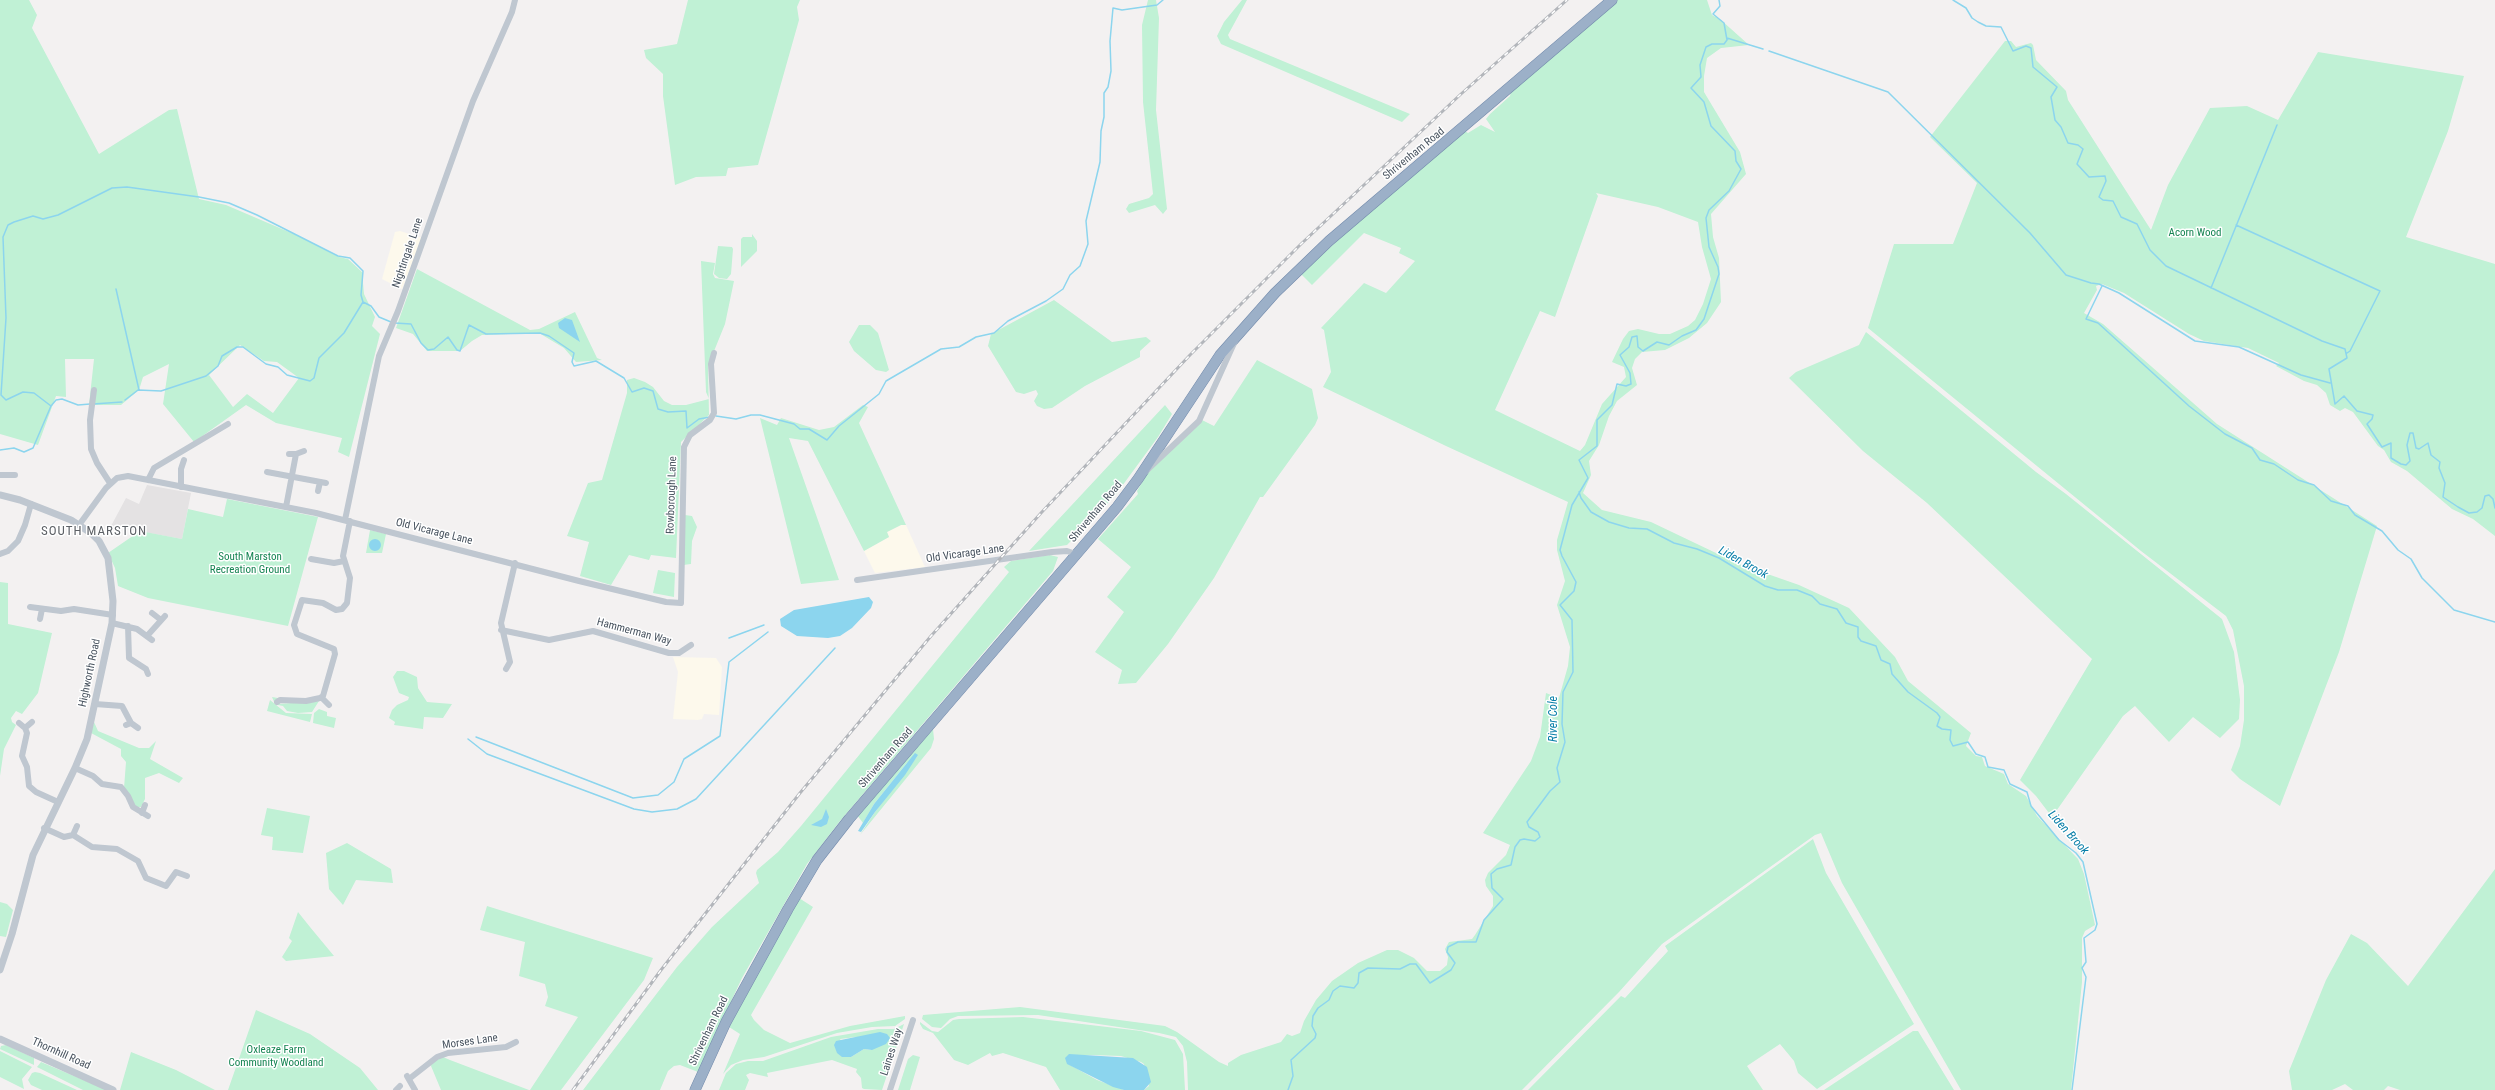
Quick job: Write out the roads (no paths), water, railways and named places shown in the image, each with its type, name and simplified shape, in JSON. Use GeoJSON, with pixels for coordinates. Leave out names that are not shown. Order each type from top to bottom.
{"type":"FeatureCollection","features":[{"type":"Feature","properties":{"kind":"highway","name":"Shrivenham Road"},"geometry":{"type":"LineString","coordinates":[[695,1090],[726,1022],[788,909],[817,860],[849,819],[1117,507],[1142,473],[1198,384],[1237,334],[1274,293],[1329,241],[1612,0]]}},
{"type":"Feature","properties":{"kind":"street","name":"Nightingale Lane"},"geometry":{"type":"LineString","coordinates":[[344,560],[347,520],[379,356],[392,326],[473,101],[512,12],[515,0]]}},
{"type":"Feature","properties":{"kind":"street","name":"Shrivenham Road"},"geometry":{"type":"LineString","coordinates":[[1142,473],[1163,457],[1199,421],[1237,334]]}},
{"type":"Feature","properties":{"kind":"street","name":"Rowborough Lane"},"geometry":{"type":"LineString","coordinates":[[681,603],[684,447],[690,435],[713,416],[711,364],[714,353]]}},
{"type":"Feature","properties":{"kind":"street"},"geometry":{"type":"LineString","coordinates":[[94,390],[92,404],[91,449],[96,463],[110,483]]}},
{"type":"Feature","properties":{"kind":"street"},"geometry":{"type":"LineString","coordinates":[[148,480],[154,468],[228,424]]}},
{"type":"Feature","properties":{"kind":"street"},"geometry":{"type":"LineString","coordinates":[[289,454],[296,454],[304,450]]}},
{"type":"Feature","properties":{"kind":"street"},"geometry":{"type":"LineString","coordinates":[[286,507],[296,454]]}},
{"type":"Feature","properties":{"kind":"street"},"geometry":{"type":"LineString","coordinates":[[181,486],[181,469],[184,460]]}},
{"type":"Feature","properties":{"kind":"street"},"geometry":{"type":"LineString","coordinates":[[267,472],[323,483],[318,491]]}},
{"type":"Feature","properties":{"kind":"street"},"geometry":{"type":"LineString","coordinates":[[0,475],[15,475]]}},
{"type":"Feature","properties":{"kind":"street","name":"Old Vicarage Lane"},"geometry":{"type":"LineString","coordinates":[[79,525],[96,499],[110,483],[126,476],[347,520],[666,602],[681,603]]}},
{"type":"Feature","properties":{"kind":"street","name":"Highworth Road"},"geometry":{"type":"LineString","coordinates":[[0,495],[31,504],[79,525],[99,541],[108,558],[112,582],[113,615],[87,739],[75,768],[44,828],[28,869],[19,909],[0,970]]}},
{"type":"Feature","properties":{"kind":"street"},"geometry":{"type":"LineString","coordinates":[[0,554],[11,548],[21,536],[31,504]]}},
{"type":"Feature","properties":{"kind":"street","name":"Old Vicarage Lane"},"geometry":{"type":"LineString","coordinates":[[857,580],[1052,552],[1066,551],[1076,554]]}},
{"type":"Feature","properties":{"kind":"street"},"geometry":{"type":"LineString","coordinates":[[311,559],[334,563],[344,560],[348,570],[350,582],[344,606],[336,610],[323,603],[304,599],[300,604],[294,625],[297,634],[334,649],[335,654],[322,698]]}},
{"type":"Feature","properties":{"kind":"street"},"geometry":{"type":"LineString","coordinates":[[506,669],[510,662],[500,630],[501,618],[515,563]]}},
{"type":"Feature","properties":{"kind":"street"},"geometry":{"type":"LineString","coordinates":[[30,607],[61,611],[74,609],[113,615]]}},
{"type":"Feature","properties":{"kind":"street"},"geometry":{"type":"LineString","coordinates":[[40,619],[42,609]]}},
{"type":"Feature","properties":{"kind":"street"},"geometry":{"type":"LineString","coordinates":[[112,623],[128,626],[149,638],[163,618],[152,613]]}},
{"type":"Feature","properties":{"kind":"street"},"geometry":{"type":"LineString","coordinates":[[128,626],[129,658],[147,669]]}},
{"type":"Feature","properties":{"kind":"street","name":"Hammerman Way"},"geometry":{"type":"LineString","coordinates":[[500,630],[549,640],[563,639],[593,631],[669,653],[679,652],[691,645]]}},
{"type":"Feature","properties":{"kind":"street"},"geometry":{"type":"LineString","coordinates":[[277,702],[280,700],[296,702],[322,698]]}},
{"type":"Feature","properties":{"kind":"street"},"geometry":{"type":"LineString","coordinates":[[322,698],[329,705]]}},
{"type":"Feature","properties":{"kind":"street"},"geometry":{"type":"LineString","coordinates":[[95,704],[120,705],[126,711],[129,724],[138,728]]}},
{"type":"Feature","properties":{"kind":"street"},"geometry":{"type":"LineString","coordinates":[[26,728],[32,722]]}},
{"type":"Feature","properties":{"kind":"street"},"geometry":{"type":"LineString","coordinates":[[19,723],[26,728],[27,738],[22,756],[27,767],[29,786],[36,792],[58,802]]}},
{"type":"Feature","properties":{"kind":"street"},"geometry":{"type":"LineString","coordinates":[[75,768],[92,776],[102,784],[121,787],[128,796],[133,808],[145,814],[145,805]]}},
{"type":"Feature","properties":{"kind":"street"},"geometry":{"type":"LineString","coordinates":[[73,835],[76,826]]}},
{"type":"Feature","properties":{"kind":"street"},"geometry":{"type":"LineString","coordinates":[[44,828],[64,837],[73,835],[90,846],[114,849],[135,859],[141,866],[145,877],[166,886],[176,872],[187,876]]}},
{"type":"Feature","properties":{"kind":"street","name":"Laines Way"},"geometry":{"type":"LineString","coordinates":[[890,1090],[913,1020]]}},
{"type":"Feature","properties":{"kind":"street","name":"Thornhill Road"},"geometry":{"type":"LineString","coordinates":[[0,1039],[113,1090]]}},
{"type":"Feature","properties":{"kind":"street","name":"Morses Lane"},"geometry":{"type":"LineString","coordinates":[[415,1090],[408,1077],[437,1057],[448,1053],[506,1047],[516,1042]]}},
{"type":"Feature","properties":{"kind":"water"},"geometry":{"type":"Polygon","coordinates":[[[565,318],[572,320],[580,342],[559,328],[558,323],[565,318]]]}},
{"type":"Feature","properties":{"kind":"water"},"geometry":{"type":"Polygon","coordinates":[[[375,539],[379,541],[381,545],[379,549],[375,551],[371,549],[369,545],[371,541],[375,539]]]}},
{"type":"Feature","properties":{"kind":"water"},"geometry":{"type":"Polygon","coordinates":[[[869,597],[873,602],[871,608],[852,628],[840,636],[828,638],[797,636],[781,626],[780,619],[794,610],[869,597]]]}},
{"type":"Feature","properties":{"kind":"water"},"geometry":{"type":"Polygon","coordinates":[[[915,753],[918,755],[905,775],[861,832],[858,831],[874,804],[915,753]]]}},
{"type":"Feature","properties":{"kind":"water"},"geometry":{"type":"Polygon","coordinates":[[[826,809],[829,817],[827,824],[821,827],[811,825],[822,819],[826,809]]]}},
{"type":"Feature","properties":{"kind":"water"},"geometry":{"type":"Polygon","coordinates":[[[880,1032],[887,1034],[890,1038],[886,1044],[872,1050],[864,1049],[851,1057],[842,1057],[837,1053],[834,1045],[836,1041],[880,1032]]]}},
{"type":"Feature","properties":{"kind":"water"},"geometry":{"type":"Polygon","coordinates":[[[1069,1054],[1133,1058],[1147,1067],[1151,1082],[1144,1090],[1124,1090],[1113,1087],[1067,1064],[1065,1058],[1069,1054]]]}},
{"type":"Feature","properties":{"kind":"waterway"},"geometry":{"type":"LineString","coordinates":[[716,416],[736,419],[751,415],[760,415],[794,424],[800,429],[809,429],[827,440],[839,426],[879,394],[886,381],[941,349],[959,347],[976,337],[994,333],[1008,321],[1046,301],[1063,289],[1070,275],[1080,266],[1088,244],[1086,221],[1100,162],[1101,131],[1104,117],[1104,93],[1108,87],[1111,71],[1110,41],[1113,8],[1122,10],[1157,5],[1163,0]]}},
{"type":"Feature","properties":{"kind":"waterway","name":"River Cole"},"geometry":{"type":"LineString","coordinates":[[1288,1090],[1293,1076],[1291,1060],[1315,1038],[1316,1034],[1312,1026],[1313,1016],[1318,1008],[1329,1000],[1333,991],[1340,986],[1354,988],[1358,983],[1359,973],[1368,968],[1400,969],[1410,964],[1416,964],[1430,983],[1451,970],[1455,963],[1447,952],[1448,947],[1458,942],[1476,942],[1484,920],[1503,899],[1492,888],[1491,874],[1497,869],[1511,865],[1515,847],[1520,840],[1524,839],[1535,841],[1540,837],[1538,832],[1529,827],[1527,822],[1550,791],[1560,782],[1557,768],[1565,742],[1562,724],[1563,692],[1573,672],[1572,620],[1560,605],[1574,591],[1576,582],[1560,550],[1572,505],[1588,478],[1579,460],[1597,446],[1597,420],[1612,405],[1617,384],[1626,386],[1631,384],[1630,373],[1620,355],[1629,347],[1632,337],[1637,336],[1638,347],[1643,351],[1657,342],[1669,345],[1682,336],[1696,330],[1704,319],[1719,274],[1718,267],[1709,247],[1706,218],[1709,210],[1729,191],[1741,169],[1736,161],[1735,151],[1711,126],[1704,102],[1691,88],[1701,77],[1700,65],[1706,47],[1712,44],[1724,44],[1727,40],[1724,23],[1713,14],[1720,6],[1719,0]]}},
{"type":"Feature","properties":{"kind":"waterway"},"geometry":{"type":"LineString","coordinates":[[1953,0],[1966,8],[1972,18],[1978,22],[1986,26],[2001,27],[2013,51],[2026,46],[2031,48],[2033,67],[2057,87],[2051,97],[2055,120],[2061,127],[2068,143],[2078,145],[2083,149],[2077,164],[2089,177],[2105,176],[2106,181],[2099,197],[2103,200],[2113,201],[2121,217],[2137,224],[2150,250],[2166,266],[2322,341],[2345,349],[2347,358],[2329,369],[2335,404],[2344,396],[2357,411],[2373,415],[2372,419],[2367,424],[2382,447],[2391,443],[2391,458],[2401,464],[2406,465],[2410,461],[2407,445],[2410,433],[2413,433],[2416,448],[2419,449],[2428,443],[2431,455],[2440,462],[2439,468],[2445,483],[2443,497],[2458,507],[2469,513],[2477,512],[2482,508],[2485,496],[2489,495],[2493,499],[2495,508]]}},
{"type":"Feature","properties":{"kind":"waterway"},"geometry":{"type":"LineString","coordinates":[[1727,38],[1763,49]]}},
{"type":"Feature","properties":{"kind":"waterway"},"geometry":{"type":"LineString","coordinates":[[1769,51],[1888,92],[2030,233],[2066,275],[2099,284],[2119,293],[2195,341],[2239,347],[2301,375],[2330,383]]}},
{"type":"Feature","properties":{"kind":"waterway"},"geometry":{"type":"LineString","coordinates":[[2211,288],[2277,125]]}},
{"type":"Feature","properties":{"kind":"waterway"},"geometry":{"type":"LineString","coordinates":[[51,406],[34,393],[23,392],[6,400],[1,395],[6,318],[3,237],[8,225],[14,222],[33,216],[43,219],[58,215],[112,188],[127,187],[199,197],[229,203],[257,215],[338,256],[350,258],[363,271],[361,295],[363,302],[344,333],[319,358],[314,378],[310,381],[287,375],[278,367],[266,364],[243,347],[237,347],[222,356],[218,366],[206,376],[161,391],[138,390],[125,400]]}},
{"type":"Feature","properties":{"kind":"waterway"},"geometry":{"type":"LineString","coordinates":[[2236,225],[2380,291],[2350,351],[2347,353]]}},
{"type":"Feature","properties":{"kind":"waterway"},"geometry":{"type":"LineString","coordinates":[[2102,286],[2086,319],[2098,323],[2189,406],[2225,434],[2252,448],[2260,460],[2274,464],[2298,480],[2314,485],[2331,501],[2348,506],[2355,515],[2382,531],[2398,550],[2411,559],[2422,578],[2454,610],[2495,622]]}},
{"type":"Feature","properties":{"kind":"waterway"},"geometry":{"type":"LineString","coordinates":[[116,289],[139,390]]}},
{"type":"Feature","properties":{"kind":"waterway"},"geometry":{"type":"LineString","coordinates":[[363,302],[371,306],[379,317],[391,322]]}},
{"type":"Feature","properties":{"kind":"waterway"},"geometry":{"type":"LineString","coordinates":[[395,323],[411,324],[421,343],[428,350],[434,349],[448,337],[457,350],[460,351],[469,325],[486,334],[540,333],[549,336],[574,353],[572,362],[574,366],[596,361],[624,378],[632,392],[644,388],[653,391],[658,409],[668,412],[686,411],[687,428],[699,419],[710,417]]}},
{"type":"Feature","properties":{"kind":"waterway"},"geometry":{"type":"LineString","coordinates":[[0,450],[14,448],[24,452],[33,448],[51,406],[56,400],[62,399],[78,405],[90,404]]}},
{"type":"Feature","properties":{"kind":"waterway"},"geometry":{"type":"LineString","coordinates":[[93,404],[122,402]]}},
{"type":"Feature","properties":{"kind":"waterway","name":"Liden Brook"},"geometry":{"type":"LineString","coordinates":[[1579,492],[1581,498],[1591,512],[1609,522],[1629,528],[1647,529],[1674,543],[1697,549],[1719,558],[1765,586],[1778,590],[1797,590],[1812,596],[1820,604],[1837,609],[1846,623],[1858,627],[1858,637],[1861,641],[1876,646],[1881,660],[1890,664],[1892,674],[1908,692],[1937,713],[1940,717],[1937,726],[1942,729],[1951,730],[1950,740],[1953,746],[1968,742],[1976,754],[1985,757],[1988,767],[2004,770],[2010,784],[2027,792],[2031,806],[2059,840],[2076,853],[2083,862],[2097,924],[2095,930],[2084,938],[2086,962],[2082,968],[2086,977],[2072,1090]]}},
{"type":"Feature","properties":{"kind":"waterway"},"geometry":{"type":"LineString","coordinates":[[729,638],[764,625]]}},
{"type":"Feature","properties":{"kind":"waterway"},"geometry":{"type":"LineString","coordinates":[[476,737],[633,798],[658,795],[674,782],[684,759],[720,736],[729,662],[768,632]]}},
{"type":"Feature","properties":{"kind":"waterway"},"geometry":{"type":"LineString","coordinates":[[468,739],[487,754],[634,809],[652,812],[677,809],[696,799],[835,648]]}},
{"type":"Feature","properties":{"kind":"railway"},"geometry":{"type":"LineString","coordinates":[[573,1090],[661,970],[800,793],[931,636],[1041,513],[1190,355],[1301,244],[1461,94],[1567,0]]}},
{"type":"Feature","properties":{"kind":"district","name":"SOUTH MARSTON"},"geometry":{"type":"Point","coordinates":[94,532]}},
{"type":"Feature","properties":{"kind":"park label","name":"Acorn Wood"},"geometry":{"type":"Point","coordinates":[2195,233]}},
{"type":"Feature","properties":{"kind":"park label","name":"South Marston Recreation Ground"},"geometry":{"type":"Point","coordinates":[250,563]}},
{"type":"Feature","properties":{"kind":"park label","name":"Oxleaze Farm Community Woodland"},"geometry":{"type":"Point","coordinates":[276,1056]}}]}
